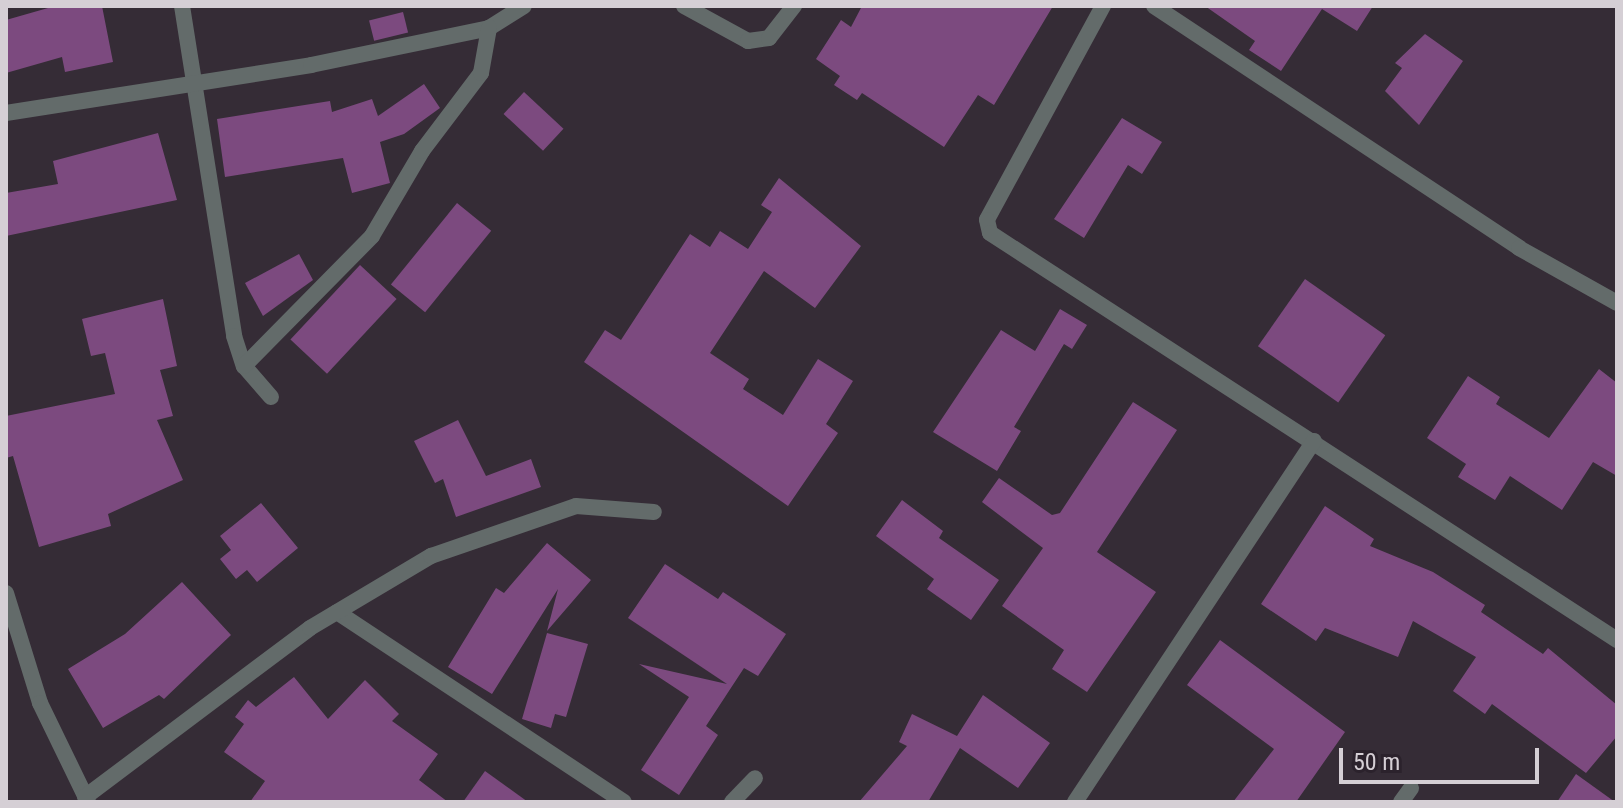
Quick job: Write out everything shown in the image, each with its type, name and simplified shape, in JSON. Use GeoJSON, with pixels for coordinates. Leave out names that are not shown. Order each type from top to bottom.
{"type":"FeatureCollection","features":[{"type":"Feature","properties":{"kind":"street"},"geometry":{"type":"LineString","coordinates":[[182,6],[244,366],[271,397]]}},
{"type":"Feature","properties":{"kind":"street"},"geometry":{"type":"LineString","coordinates":[[6,113],[194,85],[489,28],[524,6]]}},
{"type":"Feature","properties":{"kind":"street"},"geometry":{"type":"LineString","coordinates":[[684,6],[748,41],[769,38],[794,6]]}},
{"type":"Feature","properties":{"kind":"street"},"geometry":{"type":"LineString","coordinates":[[1103,6],[987,220],[990,233],[1617,640]]}},
{"type":"Feature","properties":{"kind":"street"},"geometry":{"type":"LineString","coordinates":[[1154,6],[1519,248],[1617,303]]}},
{"type":"Feature","properties":{"kind":"street"},"geometry":{"type":"LineString","coordinates":[[244,366],[372,236],[422,151],[481,73],[489,28]]}},
{"type":"Feature","properties":{"kind":"street"},"geometry":{"type":"LineString","coordinates":[[1075,802],[1314,441]]}},
{"type":"Feature","properties":{"kind":"street"},"geometry":{"type":"LineString","coordinates":[[6,593],[40,703],[86,800],[223,689],[337,612],[431,556],[501,529],[576,506],[654,512]]}},
{"type":"Feature","properties":{"kind":"street"},"geometry":{"type":"LineString","coordinates":[[337,612],[624,802]]}},
{"type":"Feature","properties":{"kind":"street"},"geometry":{"type":"LineString","coordinates":[[732,802],[755,778]]}},
{"type":"Feature","properties":{"kind":"building"},"geometry":{"type":"Polygon","coordinates":[[[55,6],[102,6],[113,62],[65,72],[62,57],[6,73],[6,20],[55,6]]]}},
{"type":"Feature","properties":{"kind":"building"},"geometry":{"type":"Polygon","coordinates":[[[862,6],[1053,6],[994,105],[978,95],[944,147],[862,93],[857,100],[834,85],[840,76],[816,59],[841,20],[851,27],[862,6]]]}},
{"type":"Feature","properties":{"kind":"building"},"geometry":{"type":"Polygon","coordinates":[[[1205,6],[1373,6],[1357,31],[1322,9],[1281,71],[1249,50],[1255,41],[1205,6]]]}},
{"type":"Feature","properties":{"kind":"building"},"geometry":{"type":"Polygon","coordinates":[[[403,12],[408,32],[374,41],[369,20],[403,12]]]}},
{"type":"Feature","properties":{"kind":"building"},"geometry":{"type":"Polygon","coordinates":[[[1425,34],[1463,61],[1419,125],[1385,91],[1402,68],[1395,63],[1425,34]]]}},
{"type":"Feature","properties":{"kind":"building"},"geometry":{"type":"Polygon","coordinates":[[[424,84],[440,108],[404,134],[380,142],[390,183],[352,193],[343,158],[225,177],[217,119],[330,101],[332,112],[372,99],[378,116],[424,84]]]}},
{"type":"Feature","properties":{"kind":"building"},"geometry":{"type":"Polygon","coordinates":[[[524,92],[563,129],[543,151],[504,114],[524,92]]]}},
{"type":"Feature","properties":{"kind":"building"},"geometry":{"type":"Polygon","coordinates":[[[1122,118],[1162,142],[1142,174],[1128,165],[1084,238],[1054,219],[1122,118]]]}},
{"type":"Feature","properties":{"kind":"building"},"geometry":{"type":"Polygon","coordinates":[[[158,133],[177,200],[6,236],[6,193],[58,184],[53,161],[158,133]]]}},
{"type":"Feature","properties":{"kind":"building"},"geometry":{"type":"Polygon","coordinates":[[[779,178],[861,246],[815,308],[764,271],[710,353],[749,379],[743,389],[783,415],[818,359],[853,381],[826,424],[838,433],[788,506],[584,362],[605,330],[621,340],[690,234],[710,247],[720,231],[748,249],[772,212],[761,205],[779,178]]]}},
{"type":"Feature","properties":{"kind":"building"},"geometry":{"type":"Polygon","coordinates":[[[457,203],[491,231],[425,312],[391,285],[457,203]]]}},
{"type":"Feature","properties":{"kind":"building"},"geometry":{"type":"Polygon","coordinates":[[[299,254],[313,280],[263,316],[245,283],[299,254]]]}},
{"type":"Feature","properties":{"kind":"building"},"geometry":{"type":"Polygon","coordinates":[[[360,265],[397,299],[327,374],[290,340],[360,265]]]}},
{"type":"Feature","properties":{"kind":"building"},"geometry":{"type":"Polygon","coordinates":[[[1305,279],[1385,335],[1338,402],[1258,346],[1305,279]]]}},
{"type":"Feature","properties":{"kind":"building"},"geometry":{"type":"Polygon","coordinates":[[[163,299],[177,366],[160,370],[173,416],[157,420],[183,480],[108,514],[111,526],[39,547],[13,456],[6,458],[6,416],[115,394],[105,353],[91,356],[82,319],[163,299]]]}},
{"type":"Feature","properties":{"kind":"building"},"geometry":{"type":"Polygon","coordinates":[[[1060,309],[1087,325],[1072,349],[1064,344],[1014,427],[1021,431],[997,471],[933,432],[1001,330],[1035,351],[1060,309]]]}},
{"type":"Feature","properties":{"kind":"building"},"geometry":{"type":"Polygon","coordinates":[[[1599,369],[1617,383],[1617,476],[1593,462],[1562,510],[1510,476],[1495,500],[1458,477],[1466,464],[1427,438],[1468,376],[1500,397],[1496,404],[1549,438],[1599,369]]]}},
{"type":"Feature","properties":{"kind":"building"},"geometry":{"type":"Polygon","coordinates":[[[1133,402],[1177,430],[1097,552],[1156,592],[1087,692],[1052,669],[1064,650],[1002,606],[1043,548],[982,502],[999,478],[1052,515],[1060,513],[1133,402]]]}},
{"type":"Feature","properties":{"kind":"building"},"geometry":{"type":"Polygon","coordinates":[[[458,420],[486,476],[531,459],[541,487],[456,517],[443,479],[435,483],[414,441],[458,420]]]}},
{"type":"Feature","properties":{"kind":"building"},"geometry":{"type":"Polygon","coordinates":[[[902,500],[943,531],[939,538],[999,580],[971,620],[927,589],[934,579],[876,536],[902,500]]]}},
{"type":"Feature","properties":{"kind":"building"},"geometry":{"type":"Polygon","coordinates":[[[261,503],[298,548],[257,582],[247,570],[236,579],[220,559],[231,550],[220,536],[261,503]]]}},
{"type":"Feature","properties":{"kind":"building"},"geometry":{"type":"Polygon","coordinates":[[[1325,506],[1374,539],[1370,546],[1433,572],[1485,605],[1481,612],[1543,654],[1548,648],[1617,705],[1617,736],[1586,773],[1492,704],[1485,714],[1453,691],[1476,657],[1413,621],[1398,657],[1325,628],[1316,641],[1261,604],[1325,506]]]}},
{"type":"Feature","properties":{"kind":"building"},"geometry":{"type":"Polygon","coordinates":[[[547,543],[591,580],[547,631],[558,589],[492,694],[448,667],[496,588],[504,593],[547,543]]]}},
{"type":"Feature","properties":{"kind":"building"},"geometry":{"type":"Polygon","coordinates":[[[665,564],[718,599],[723,592],[786,634],[758,676],[744,668],[706,726],[718,735],[679,795],[641,770],[689,697],[639,664],[727,684],[628,618],[665,564]]]}},
{"type":"Feature","properties":{"kind":"building"},"geometry":{"type":"Polygon","coordinates":[[[182,582],[231,635],[164,699],[159,695],[103,728],[68,669],[125,634],[182,582]]]}},
{"type":"Feature","properties":{"kind":"building"},"geometry":{"type":"Polygon","coordinates":[[[547,633],[588,644],[566,717],[555,714],[551,728],[522,719],[547,633]]]}},
{"type":"Feature","properties":{"kind":"building"},"geometry":{"type":"Polygon","coordinates":[[[1220,640],[1345,732],[1296,802],[1233,802],[1274,749],[1187,685],[1220,640]]]}},
{"type":"Feature","properties":{"kind":"building"},"geometry":{"type":"Polygon","coordinates":[[[294,677],[328,719],[365,680],[399,714],[392,721],[438,754],[419,780],[448,802],[250,802],[265,781],[224,752],[244,724],[235,717],[248,700],[256,707],[294,677]]]}},
{"type":"Feature","properties":{"kind":"building"},"geometry":{"type":"Polygon","coordinates":[[[983,695],[1050,743],[1018,788],[960,748],[928,802],[859,802],[907,746],[899,742],[912,714],[957,736],[983,695]]]}},
{"type":"Feature","properties":{"kind":"building"},"geometry":{"type":"Polygon","coordinates":[[[485,771],[528,802],[463,802],[485,771]]]}},
{"type":"Feature","properties":{"kind":"building"},"geometry":{"type":"Polygon","coordinates":[[[1576,774],[1615,802],[1557,802],[1576,774]]]}}]}
